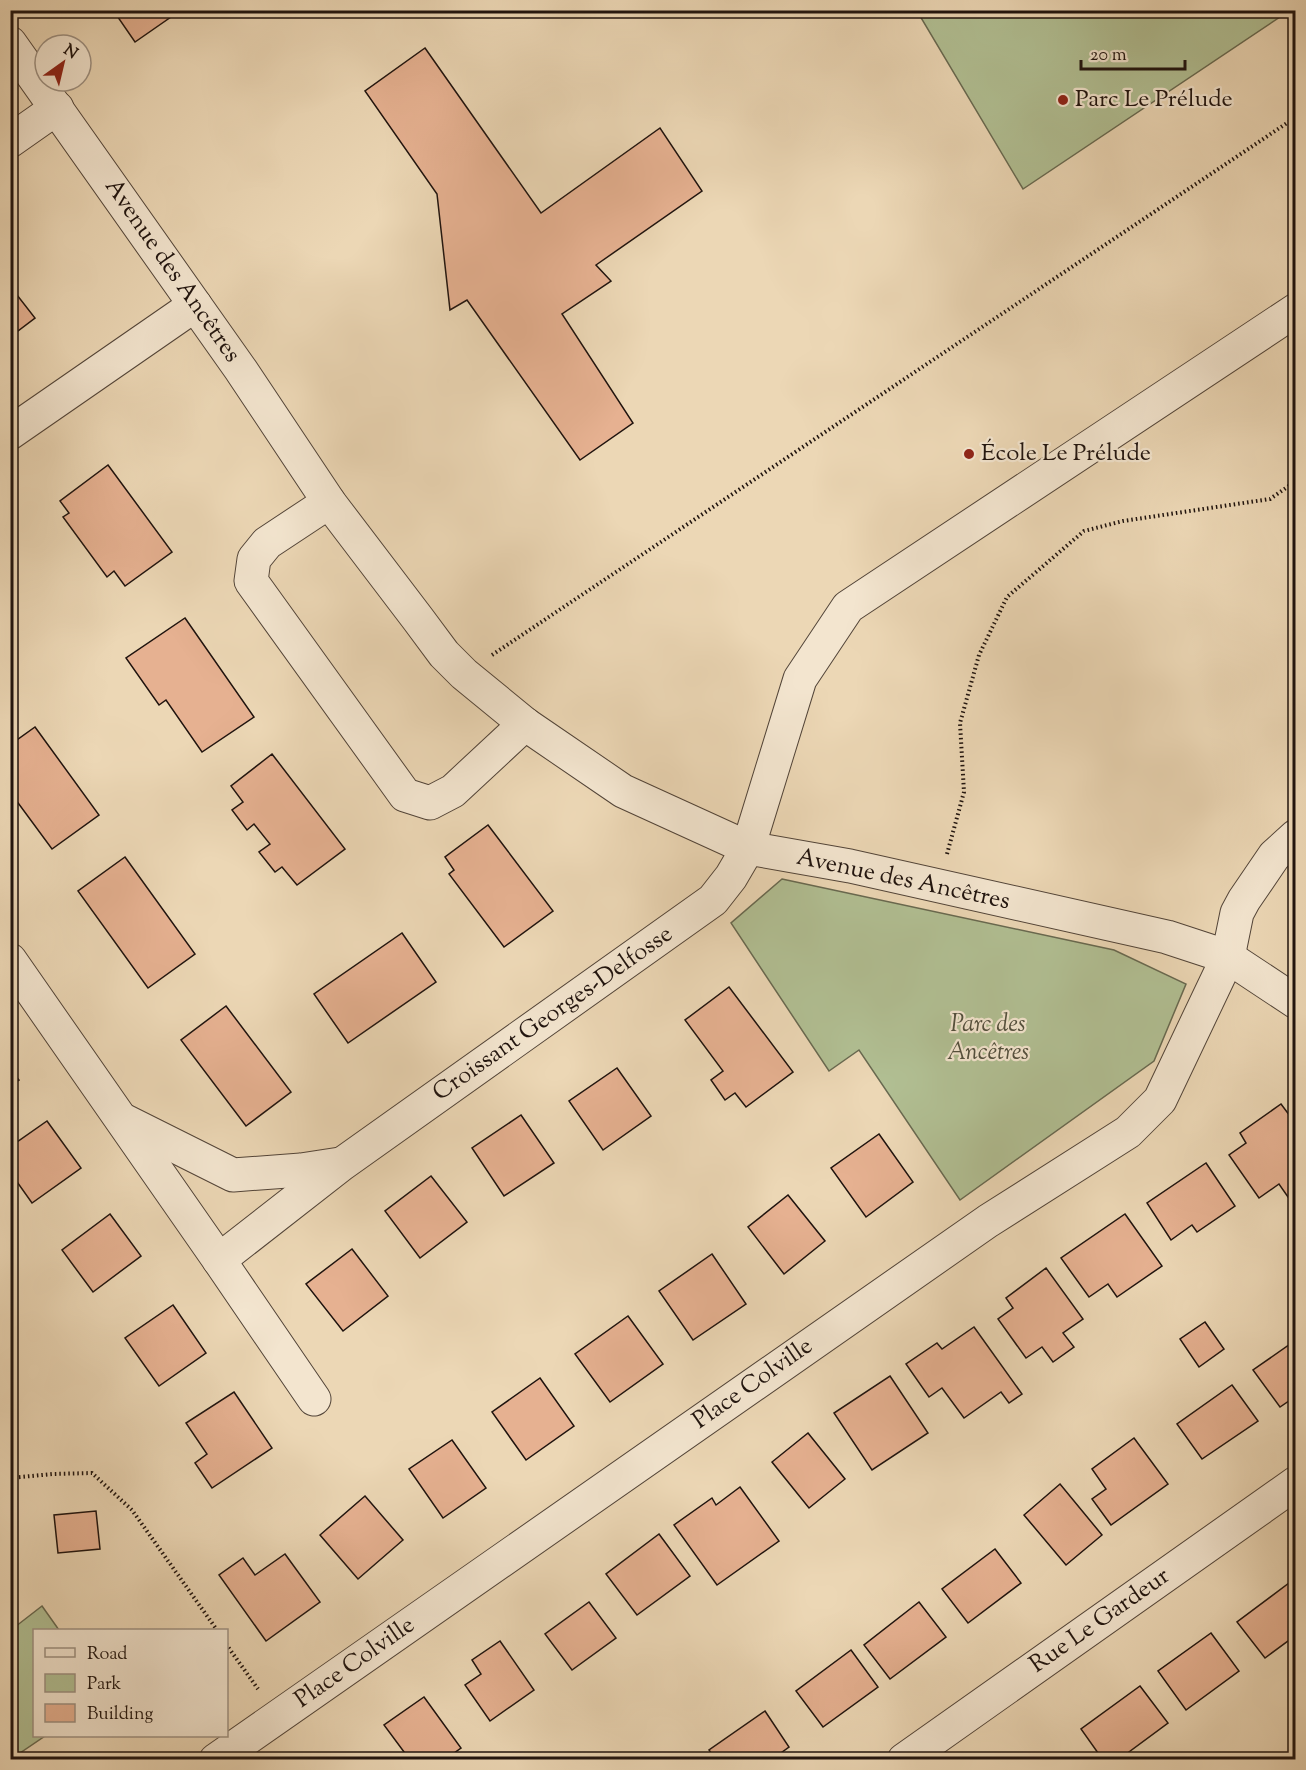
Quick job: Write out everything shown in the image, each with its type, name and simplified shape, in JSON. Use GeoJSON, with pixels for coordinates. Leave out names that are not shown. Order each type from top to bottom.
{"type":"FeatureCollection","features":[{"type":"Feature","properties":{"kind":"street","name":"Avenue des Ancêtres"},"geometry":{"type":"LineString","coordinates":[[10,43],[195,305],[329,502],[444,654],[464,674],[525,724],[623,791],[748,848],[850,866],[1167,937],[1228,957],[1296,1002]]}},
{"type":"Feature","properties":{"kind":"street"},"geometry":{"type":"LineString","coordinates":[[10,141],[57,108]]}},
{"type":"Feature","properties":{"kind":"street"},"geometry":{"type":"LineString","coordinates":[[10,433],[195,305]]}},
{"type":"Feature","properties":{"kind":"street","name":"Croissant Georges-Delfosse"},"geometry":{"type":"LineString","coordinates":[[219,1260],[342,1164],[713,900],[732,877],[748,848],[800,679],[848,608],[1296,310]]}},
{"type":"Feature","properties":{"kind":"street"},"geometry":{"type":"LineString","coordinates":[[329,502],[267,543],[254,559],[251,581],[405,795],[430,803],[453,791],[525,724]]}},
{"type":"Feature","properties":{"kind":"street","name":"Place Colville"},"geometry":{"type":"LineString","coordinates":[[216,1760],[988,1221],[1128,1132],[1160,1100],[1228,957],[1237,913],[1244,900],[1274,856],[1296,836]]}},
{"type":"Feature","properties":{"kind":"street","name":"Croissant Georges-Delfosse"},"geometry":{"type":"LineString","coordinates":[[10,960],[314,1400]]}},
{"type":"Feature","properties":{"kind":"street","name":"Croissant Georges-Delfosse"},"geometry":{"type":"LineString","coordinates":[[122,1120],[233,1174],[302,1170],[342,1164]]}},
{"type":"Feature","properties":{"kind":"street","name":"Rue Le Gardeur"},"geometry":{"type":"LineString","coordinates":[[904,1760],[1296,1483]]}},
{"type":"Feature","properties":{"kind":"path"},"geometry":{"type":"LineString","coordinates":[[464,674],[1296,117]]}},
{"type":"Feature","properties":{"kind":"path"},"geometry":{"type":"LineString","coordinates":[[938,886],[964,792],[960,723],[979,656],[1007,597],[1084,531],[1124,521],[1270,499],[1296,481]]}},
{"type":"Feature","properties":{"kind":"path"},"geometry":{"type":"LineString","coordinates":[[10,1478],[92,1473],[132,1510],[216,1629]]}},
{"type":"Feature","properties":{"kind":"path"},"geometry":{"type":"LineString","coordinates":[[228,1647],[277,1717]]}},
{"type":"Feature","properties":{"kind":"green space","name":"Parc Le Prélude"},"geometry":{"type":"Polygon","coordinates":[[[917,11],[1289,11],[1023,189],[917,11]]]}},
{"type":"Feature","properties":{"kind":"green space","name":"Parc des Ancêtres"},"geometry":{"type":"Polygon","coordinates":[[[782,879],[1114,950],[1186,984],[1154,1061],[960,1200],[859,1050],[829,1071],[731,923],[782,879]]]}},
{"type":"Feature","properties":{"kind":"green space"},"geometry":{"type":"Polygon","coordinates":[[[42,1606],[58,1629],[33,1629],[33,1737],[44,1737],[11,1759],[11,1630],[42,1606]]]}},
{"type":"Feature","properties":{"kind":"building"},"geometry":{"type":"Polygon","coordinates":[[[113,10],[181,10],[135,42],[113,10]]]}},
{"type":"Feature","properties":{"kind":"building"},"geometry":{"type":"Polygon","coordinates":[[[425,48],[541,213],[660,128],[702,191],[596,265],[611,281],[562,314],[633,423],[580,460],[467,300],[450,310],[437,194],[365,91],[425,48]]]}},
{"type":"Feature","properties":{"kind":"building"},"geometry":{"type":"Polygon","coordinates":[[[10,286],[35,318],[10,337],[10,286]]]}},
{"type":"Feature","properties":{"kind":"building"},"geometry":{"type":"Polygon","coordinates":[[[108,465],[172,552],[125,586],[114,571],[107,577],[63,517],[69,513],[60,501],[108,465]]]}},
{"type":"Feature","properties":{"kind":"building"},"geometry":{"type":"Polygon","coordinates":[[[185,618],[254,717],[202,752],[166,700],[159,705],[126,658],[185,618]]]}},
{"type":"Feature","properties":{"kind":"building"},"geometry":{"type":"Polygon","coordinates":[[[35,727],[99,815],[52,849],[10,792],[10,745],[35,727]]]}},
{"type":"Feature","properties":{"kind":"building"},"geometry":{"type":"Polygon","coordinates":[[[272,754],[345,849],[297,885],[282,867],[275,872],[259,852],[270,844],[254,824],[247,830],[232,810],[243,802],[231,786],[272,754]]]}},
{"type":"Feature","properties":{"kind":"building"},"geometry":{"type":"Polygon","coordinates":[[[488,825],[553,911],[504,947],[449,874],[454,870],[445,857],[488,825]]]}},
{"type":"Feature","properties":{"kind":"building"},"geometry":{"type":"Polygon","coordinates":[[[125,857],[195,954],[148,988],[78,891],[125,857]]]}},
{"type":"Feature","properties":{"kind":"building"},"geometry":{"type":"Polygon","coordinates":[[[402,933],[436,982],[348,1043],[314,994],[402,933]]]}},
{"type":"Feature","properties":{"kind":"building"},"geometry":{"type":"Polygon","coordinates":[[[729,987],[793,1072],[746,1107],[735,1093],[725,1100],[711,1080],[723,1071],[685,1020],[729,987]]]}},
{"type":"Feature","properties":{"kind":"building"},"geometry":{"type":"Polygon","coordinates":[[[226,1006],[291,1092],[246,1126],[181,1040],[226,1006]]]}},
{"type":"Feature","properties":{"kind":"building"},"geometry":{"type":"Polygon","coordinates":[[[617,1068],[651,1116],[603,1150],[569,1101],[617,1068]]]}},
{"type":"Feature","properties":{"kind":"building"},"geometry":{"type":"Polygon","coordinates":[[[10,1069],[19,1080],[10,1086],[10,1069]]]}},
{"type":"Feature","properties":{"kind":"building"},"geometry":{"type":"Polygon","coordinates":[[[1281,1104],[1296,1124],[1296,1192],[1288,1197],[1279,1184],[1259,1198],[1229,1155],[1246,1143],[1240,1133],[1281,1104]]]}},
{"type":"Feature","properties":{"kind":"building"},"geometry":{"type":"Polygon","coordinates":[[[521,1115],[554,1163],[504,1196],[472,1148],[521,1115]]]}},
{"type":"Feature","properties":{"kind":"building"},"geometry":{"type":"Polygon","coordinates":[[[47,1121],[81,1168],[32,1203],[10,1172],[10,1147],[47,1121]]]}},
{"type":"Feature","properties":{"kind":"building"},"geometry":{"type":"Polygon","coordinates":[[[879,1134],[913,1182],[866,1217],[831,1168],[879,1134]]]}},
{"type":"Feature","properties":{"kind":"building"},"geometry":{"type":"Polygon","coordinates":[[[1206,1163],[1235,1206],[1197,1232],[1192,1225],[1171,1240],[1147,1203],[1206,1163]]]}},
{"type":"Feature","properties":{"kind":"building"},"geometry":{"type":"Polygon","coordinates":[[[431,1176],[467,1222],[420,1258],[385,1211],[431,1176]]]}},
{"type":"Feature","properties":{"kind":"building"},"geometry":{"type":"Polygon","coordinates":[[[788,1195],[825,1241],[784,1274],[748,1227],[788,1195]]]}},
{"type":"Feature","properties":{"kind":"building"},"geometry":{"type":"Polygon","coordinates":[[[110,1214],[141,1256],[93,1292],[62,1250],[110,1214]]]}},
{"type":"Feature","properties":{"kind":"building"},"geometry":{"type":"Polygon","coordinates":[[[1125,1214],[1162,1266],[1117,1297],[1108,1284],[1089,1297],[1061,1258],[1125,1214]]]}},
{"type":"Feature","properties":{"kind":"building"},"geometry":{"type":"Polygon","coordinates":[[[352,1249],[388,1296],[343,1331],[306,1284],[352,1249]]]}},
{"type":"Feature","properties":{"kind":"building"},"geometry":{"type":"Polygon","coordinates":[[[712,1254],[746,1304],[693,1340],[659,1291],[712,1254]]]}},
{"type":"Feature","properties":{"kind":"building"},"geometry":{"type":"Polygon","coordinates":[[[1046,1268],[1083,1319],[1063,1333],[1074,1347],[1053,1362],[1042,1347],[1026,1358],[998,1319],[1013,1308],[1006,1298],[1046,1268]]]}},
{"type":"Feature","properties":{"kind":"building"},"geometry":{"type":"Polygon","coordinates":[[[173,1305],[206,1353],[159,1386],[125,1338],[173,1305]]]}},
{"type":"Feature","properties":{"kind":"building"},"geometry":{"type":"Polygon","coordinates":[[[628,1316],[663,1364],[610,1402],[575,1354],[628,1316]]]}},
{"type":"Feature","properties":{"kind":"building"},"geometry":{"type":"Polygon","coordinates":[[[1205,1322],[1224,1349],[1199,1367],[1180,1339],[1205,1322]]]}},
{"type":"Feature","properties":{"kind":"building"},"geometry":{"type":"Polygon","coordinates":[[[974,1327],[1022,1394],[1009,1403],[1001,1392],[964,1418],[942,1388],[929,1397],[906,1364],[937,1343],[942,1349],[974,1327]]]}},
{"type":"Feature","properties":{"kind":"building"},"geometry":{"type":"Polygon","coordinates":[[[1296,1340],[1296,1396],[1280,1407],[1253,1370],[1296,1340]]]}},
{"type":"Feature","properties":{"kind":"building"},"geometry":{"type":"Polygon","coordinates":[[[890,1376],[928,1433],[872,1470],[834,1413],[890,1376]]]}},
{"type":"Feature","properties":{"kind":"building"},"geometry":{"type":"Polygon","coordinates":[[[540,1378],[574,1426],[526,1460],[492,1412],[540,1378]]]}},
{"type":"Feature","properties":{"kind":"building"},"geometry":{"type":"Polygon","coordinates":[[[1232,1385],[1258,1421],[1202,1459],[1177,1424],[1232,1385]]]}},
{"type":"Feature","properties":{"kind":"building"},"geometry":{"type":"Polygon","coordinates":[[[234,1392],[272,1448],[212,1488],[195,1463],[207,1454],[186,1423],[234,1392]]]}},
{"type":"Feature","properties":{"kind":"building"},"geometry":{"type":"Polygon","coordinates":[[[808,1433],[845,1479],[809,1508],[772,1462],[808,1433]]]}},
{"type":"Feature","properties":{"kind":"building"},"geometry":{"type":"Polygon","coordinates":[[[1134,1438],[1168,1484],[1111,1525],[1092,1499],[1106,1489],[1092,1469],[1134,1438]]]}},
{"type":"Feature","properties":{"kind":"building"},"geometry":{"type":"Polygon","coordinates":[[[452,1440],[486,1488],[443,1518],[409,1469],[452,1440]]]}},
{"type":"Feature","properties":{"kind":"building"},"geometry":{"type":"Polygon","coordinates":[[[1060,1484],[1102,1535],[1066,1565],[1024,1515],[1060,1484]]]}},
{"type":"Feature","properties":{"kind":"building"},"geometry":{"type":"Polygon","coordinates":[[[740,1487],[779,1541],[717,1585],[674,1525],[712,1498],[716,1505],[740,1487]]]}},
{"type":"Feature","properties":{"kind":"building"},"geometry":{"type":"Polygon","coordinates":[[[365,1496],[403,1540],[358,1579],[320,1535],[365,1496]]]}},
{"type":"Feature","properties":{"kind":"building"},"geometry":{"type":"Polygon","coordinates":[[[96,1511],[100,1549],[58,1553],[54,1515],[96,1511]]]}},
{"type":"Feature","properties":{"kind":"building"},"geometry":{"type":"Polygon","coordinates":[[[659,1534],[690,1576],[637,1615],[606,1574],[659,1534]]]}},
{"type":"Feature","properties":{"kind":"building"},"geometry":{"type":"Polygon","coordinates":[[[995,1549],[1021,1583],[968,1623],[942,1589],[995,1549]]]}},
{"type":"Feature","properties":{"kind":"building"},"geometry":{"type":"Polygon","coordinates":[[[285,1554],[320,1602],[266,1641],[219,1575],[243,1558],[255,1575],[285,1554]]]}},
{"type":"Feature","properties":{"kind":"building"},"geometry":{"type":"Polygon","coordinates":[[[1289,1583],[1296,1591],[1296,1635],[1265,1658],[1237,1622],[1289,1583]]]}},
{"type":"Feature","properties":{"kind":"building"},"geometry":{"type":"Polygon","coordinates":[[[589,1602],[616,1638],[572,1670],[545,1634],[589,1602]]]}},
{"type":"Feature","properties":{"kind":"building"},"geometry":{"type":"Polygon","coordinates":[[[919,1602],[946,1637],[890,1679],[864,1645],[919,1602]]]}},
{"type":"Feature","properties":{"kind":"building"},"geometry":{"type":"Polygon","coordinates":[[[1211,1633],[1239,1671],[1186,1710],[1158,1671],[1211,1633]]]}},
{"type":"Feature","properties":{"kind":"building"},"geometry":{"type":"Polygon","coordinates":[[[500,1641],[534,1690],[490,1721],[465,1685],[481,1674],[472,1660],[500,1641]]]}},
{"type":"Feature","properties":{"kind":"building"},"geometry":{"type":"Polygon","coordinates":[[[851,1650],[878,1687],[823,1727],[796,1691],[851,1650]]]}},
{"type":"Feature","properties":{"kind":"building"},"geometry":{"type":"Polygon","coordinates":[[[1140,1686],[1168,1723],[1118,1760],[1103,1760],[1081,1729],[1140,1686]]]}},
{"type":"Feature","properties":{"kind":"building"},"geometry":{"type":"Polygon","coordinates":[[[424,1697],[461,1748],[444,1760],[410,1760],[384,1725],[424,1697]]]}},
{"type":"Feature","properties":{"kind":"building"},"geometry":{"type":"Polygon","coordinates":[[[765,1711],[789,1747],[771,1760],[716,1760],[709,1750],[765,1711]]]}},
{"type":"Feature","properties":{"kind":"place","name":"Parc Le Prélude"},"geometry":{"type":"Point","coordinates":[1063,100]}},
{"type":"Feature","properties":{"kind":"place","name":"École Le Prélude"},"geometry":{"type":"Point","coordinates":[969,454]}}]}
